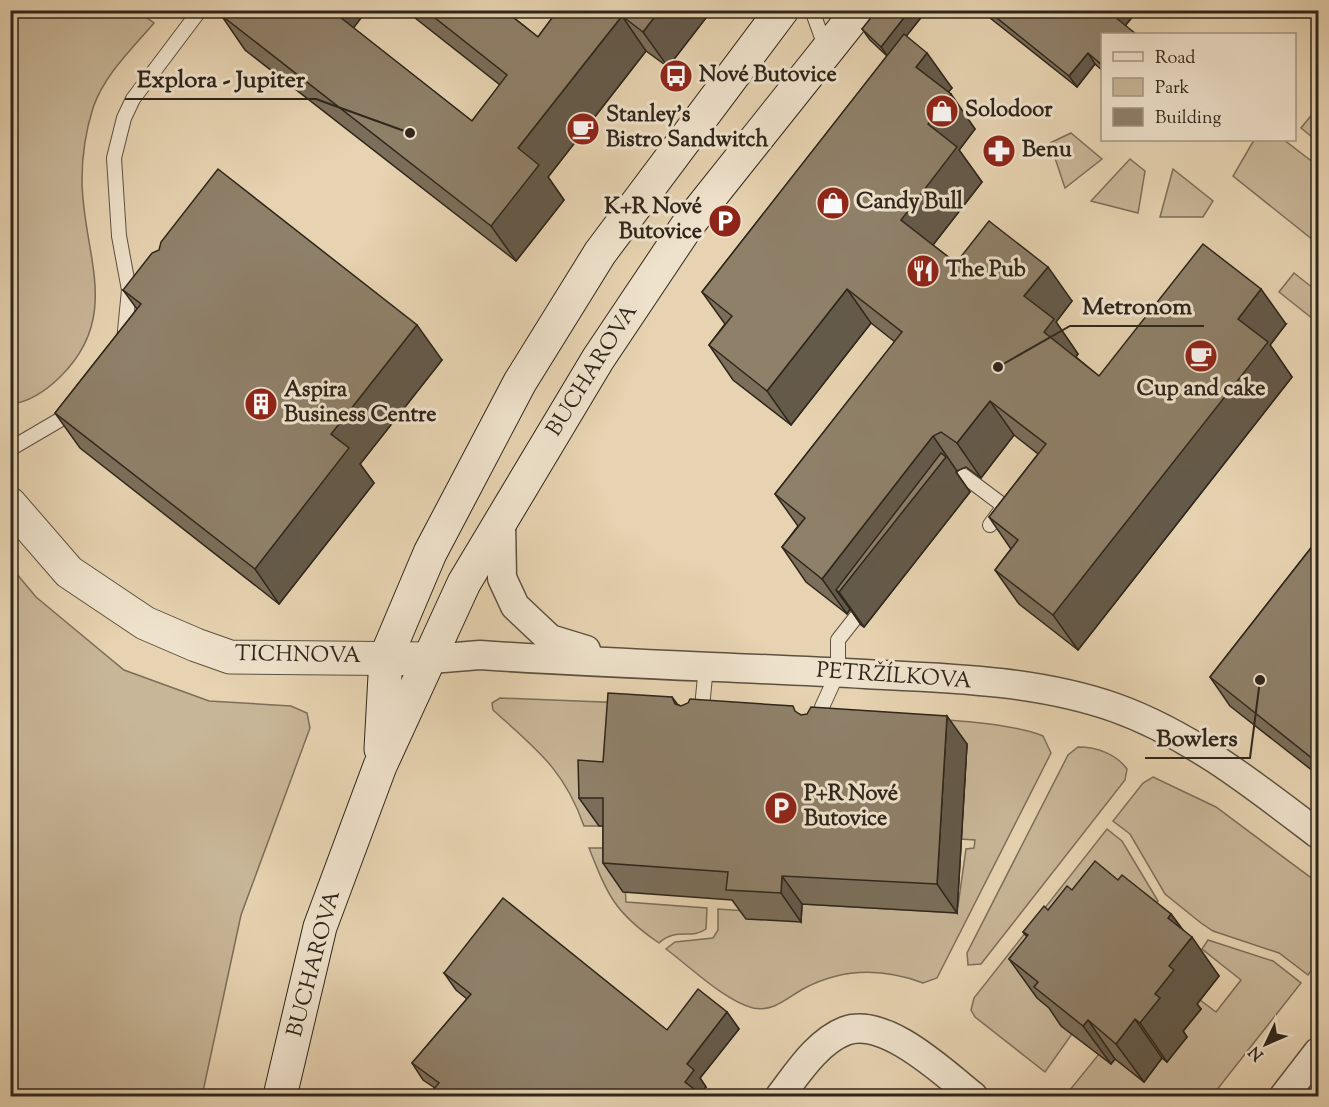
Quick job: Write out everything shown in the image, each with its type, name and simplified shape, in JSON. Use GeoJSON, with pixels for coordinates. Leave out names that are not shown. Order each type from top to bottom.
{"type":"FeatureCollection","features":[{"type":"Feature","properties":{"kind":"main road","name":"BUCHAROVA"},"geometry":{"type":"LineString","coordinates":[[380,766],[386,657],[430,553],[520,382],[600,253],[782,10]]}},
{"type":"Feature","properties":{"kind":"main road","name":"BUCHAROVA"},"geometry":{"type":"LineString","coordinates":[[280,1096],[320,927],[380,766],[464,583],[598,359],[687,226],[859,10]]}},
{"type":"Feature","properties":{"kind":"main road","name":"TICHNOVA"},"geometry":{"type":"LineString","coordinates":[[10,504],[69,572],[145,623],[196,645],[230,657],[431,659]]}},
{"type":"Feature","properties":{"kind":"street"},"geometry":{"type":"LineString","coordinates":[[501,522],[502,578],[505,590],[525,617],[550,639],[634,664]]}},
{"type":"Feature","properties":{"kind":"street","name":"PETRŽÍLKOVA"},"geometry":{"type":"LineString","coordinates":[[431,659],[480,655],[838,672],[932,678],[1051,690],[1116,708],[1182,738],[1246,779],[1318,834]]}},
{"type":"Feature","properties":{"kind":"street"},"geometry":{"type":"LineString","coordinates":[[780,1096],[826,1042],[846,1030],[877,1031],[919,1053],[973,1096]]}},
{"type":"Feature","properties":{"kind":"street"},"geometry":{"type":"LineString","coordinates":[[1284,1096],[1318,1052]]}},
{"type":"Feature","properties":{"kind":"lane"},"geometry":{"type":"LineString","coordinates":[[119,350],[124,341],[131,266],[119,236],[114,158],[124,118],[138,92],[200,10]]}},
{"type":"Feature","properties":{"kind":"lane"},"geometry":{"type":"LineString","coordinates":[[812,10],[827,51]]}},
{"type":"Feature","properties":{"kind":"lane"},"geometry":{"type":"LineString","coordinates":[[10,449],[63,418],[84,398]]}},
{"type":"Feature","properties":{"kind":"lane"},"geometry":{"type":"LineString","coordinates":[[943,503],[964,476],[1004,506],[990,525]]}},
{"type":"Feature","properties":{"kind":"lane"},"geometry":{"type":"LineString","coordinates":[[822,735],[822,707],[838,672],[838,640],[873,594]]}},
{"type":"Feature","properties":{"kind":"lane"},"geometry":{"type":"LineString","coordinates":[[701,726],[706,666]]}},
{"type":"Feature","properties":{"kind":"green space"},"geometry":{"type":"Polygon","coordinates":[[[11,10],[146,11],[143,15],[154,23],[104,84],[88,125],[82,180],[95,282],[95,306],[90,329],[80,353],[56,381],[31,398],[11,404],[11,10]]]}},
{"type":"Feature","properties":{"kind":"green space"},"geometry":{"type":"Polygon","coordinates":[[[1318,107],[1318,142],[1301,128],[1318,107]]]}},
{"type":"Feature","properties":{"kind":"green space"},"geometry":{"type":"Polygon","coordinates":[[[1071,133],[1102,159],[1065,188],[1050,143],[1071,133]]]}},
{"type":"Feature","properties":{"kind":"green space"},"geometry":{"type":"Polygon","coordinates":[[[1253,141],[1285,141],[1318,166],[1318,244],[1233,176],[1253,141]]]}},
{"type":"Feature","properties":{"kind":"green space"},"geometry":{"type":"Polygon","coordinates":[[[1130,159],[1145,171],[1138,213],[1091,201],[1130,159]]]}},
{"type":"Feature","properties":{"kind":"green space"},"geometry":{"type":"Polygon","coordinates":[[[1173,169],[1213,201],[1203,217],[1160,217],[1173,169]]]}},
{"type":"Feature","properties":{"kind":"green space"},"geometry":{"type":"Polygon","coordinates":[[[1294,273],[1318,292],[1318,323],[1279,292],[1294,273]]]}},
{"type":"Feature","properties":{"kind":"green space"},"geometry":{"type":"Polygon","coordinates":[[[11,567],[36,597],[124,670],[209,701],[291,706],[307,713],[310,728],[241,915],[202,1096],[11,1096],[11,567]]]}},
{"type":"Feature","properties":{"kind":"green space"},"geometry":{"type":"Polygon","coordinates":[[[500,698],[678,705],[598,789],[599,826],[584,826],[576,806],[558,775],[535,749],[493,710],[492,703],[500,698]]]}},
{"type":"Feature","properties":{"kind":"green space"},"geometry":{"type":"Polygon","coordinates":[[[845,716],[946,720],[999,725],[1043,736],[1051,753],[937,978],[923,983],[878,973],[848,974],[818,982],[774,1006],[753,1008],[719,991],[666,949],[675,942],[713,938],[718,930],[718,909],[747,911],[802,904],[957,913],[966,849],[974,848],[975,840],[961,839],[967,744],[885,739],[845,716]]]}},
{"type":"Feature","properties":{"kind":"green space"},"geometry":{"type":"Polygon","coordinates":[[[1078,747],[1092,748],[1112,755],[1127,769],[1125,780],[981,964],[968,965],[967,953],[1068,755],[1078,747]]]}},
{"type":"Feature","properties":{"kind":"green space"},"geometry":{"type":"Polygon","coordinates":[[[1153,777],[1216,807],[1318,883],[1318,961],[1308,975],[1279,953],[1213,931],[1165,894],[1130,834],[1113,821],[1143,783],[1153,777]]]}},
{"type":"Feature","properties":{"kind":"green space"},"geometry":{"type":"Polygon","coordinates":[[[1107,829],[1122,841],[1158,901],[1062,1026],[1072,1034],[1045,1072],[975,1017],[971,1010],[974,998],[1107,829]]]}},
{"type":"Feature","properties":{"kind":"green space"},"geometry":{"type":"Polygon","coordinates":[[[589,848],[623,848],[626,902],[707,908],[706,929],[695,934],[677,934],[659,943],[632,922],[615,902],[589,848]]]}},
{"type":"Feature","properties":{"kind":"green space"},"geometry":{"type":"Polygon","coordinates":[[[1208,940],[1273,961],[1301,983],[1212,1096],[1076,1096],[1069,1091],[1099,1054],[1115,1059],[1144,1082],[1162,1058],[1167,1062],[1182,1033],[1201,1009],[1196,1005],[1200,1000],[1216,1012],[1241,980],[1202,949],[1208,940]]]}},
{"type":"Feature","properties":{"kind":"building"},"geometry":{"type":"Polygon","coordinates":[[[224,10],[331,10],[472,121],[507,75],[425,10],[504,10],[538,37],[558,10],[660,10],[643,32],[622,16],[518,148],[539,165],[491,226],[221,15],[224,10]]]}},
{"type":"Feature","properties":{"kind":"building"},"geometry":{"type":"Polygon","coordinates":[[[877,10],[910,10],[881,47],[862,29],[877,10]]]}},
{"type":"Feature","properties":{"kind":"building"},"geometry":{"type":"Polygon","coordinates":[[[987,10],[1121,10],[1115,17],[1135,33],[1101,33],[1101,64],[1088,53],[1069,76],[987,10]]]}},
{"type":"Feature","properties":{"kind":"building"},"geometry":{"type":"Polygon","coordinates":[[[904,34],[927,53],[916,67],[951,94],[928,124],[957,147],[901,220],[956,263],[989,221],[1048,267],[1024,296],[1054,319],[1044,332],[1099,376],[1203,244],[1261,289],[1238,319],[1268,342],[1053,615],[995,570],[1018,540],[989,517],[1046,444],[990,401],[957,443],[941,432],[933,436],[822,579],[782,547],[805,518],[775,494],[902,332],[847,289],[767,391],[709,345],[732,316],[702,292],[904,34]]]}},
{"type":"Feature","properties":{"kind":"building","name":"Aspira Business Centre"},"geometry":{"type":"Polygon","coordinates":[[[218,169],[417,325],[331,434],[349,448],[255,569],[55,413],[141,304],[123,290],[152,253],[159,250],[161,242],[218,169]]]}},
{"type":"Feature","properties":{"kind":"building"},"geometry":{"type":"Polygon","coordinates":[[[941,453],[946,457],[839,592],[836,590],[941,453]]]}},
{"type":"Feature","properties":{"kind":"building"},"geometry":{"type":"Polygon","coordinates":[[[1318,539],[1318,763],[1210,677],[1318,539]]]}},
{"type":"Feature","properties":{"kind":"building","name":"P+R Nové Butovice"},"geometry":{"type":"Polygon","coordinates":[[[608,693],[672,697],[675,704],[681,706],[688,703],[690,699],[793,706],[795,711],[801,715],[807,714],[811,707],[947,716],[937,884],[782,876],[781,893],[726,890],[728,872],[603,863],[603,798],[579,798],[578,760],[603,762],[608,693]]]}},
{"type":"Feature","properties":{"kind":"building"},"geometry":{"type":"Polygon","coordinates":[[[1095,861],[1118,880],[1122,875],[1171,914],[1168,918],[1192,937],[1169,966],[1174,970],[1155,994],[1160,998],[1140,1023],[1135,1019],[1116,1044],[1088,1020],[1083,1026],[1034,987],[1038,982],[1009,959],[1028,935],[1023,932],[1044,906],[1048,910],[1067,886],[1072,890],[1095,861]]]}},
{"type":"Feature","properties":{"kind":"building"},"geometry":{"type":"Polygon","coordinates":[[[503,898],[667,1030],[698,989],[727,1012],[687,1064],[694,1070],[685,1082],[703,1096],[428,1096],[439,1083],[412,1063],[471,994],[444,973],[503,898]]]}},
{"type":"Feature","properties":{"kind":"place","name":"Nové Butovice"},"geometry":{"type":"Point","coordinates":[676,76]}},
{"type":"Feature","properties":{"kind":"place","name":"Solodoor"},"geometry":{"type":"Point","coordinates":[942,111]}},
{"type":"Feature","properties":{"kind":"place","name":"Stanley's Bistro Sandwitch"},"geometry":{"type":"Point","coordinates":[583,129]}},
{"type":"Feature","properties":{"kind":"place","name":"Explora - Jupiter"},"geometry":{"type":"Point","coordinates":[410,133]}},
{"type":"Feature","properties":{"kind":"place","name":"Benu"},"geometry":{"type":"Point","coordinates":[999,151]}},
{"type":"Feature","properties":{"kind":"place","name":"Candy Bull"},"geometry":{"type":"Point","coordinates":[833,203]}},
{"type":"Feature","properties":{"kind":"place","name":"K+R Nové Butovice"},"geometry":{"type":"Point","coordinates":[725,221]}},
{"type":"Feature","properties":{"kind":"place","name":"The Pub"},"geometry":{"type":"Point","coordinates":[923,271]}},
{"type":"Feature","properties":{"kind":"place","name":"Cup and cake"},"geometry":{"type":"Point","coordinates":[1201,356]}},
{"type":"Feature","properties":{"kind":"place","name":"Metronom"},"geometry":{"type":"Point","coordinates":[998,367]}},
{"type":"Feature","properties":{"kind":"place","name":"Aspira Business Centre"},"geometry":{"type":"Point","coordinates":[261,404]}},
{"type":"Feature","properties":{"kind":"place","name":"Bowlers"},"geometry":{"type":"Point","coordinates":[1260,680]}},
{"type":"Feature","properties":{"kind":"place","name":"P+R Nové Butovice"},"geometry":{"type":"Point","coordinates":[781,808]}}]}
